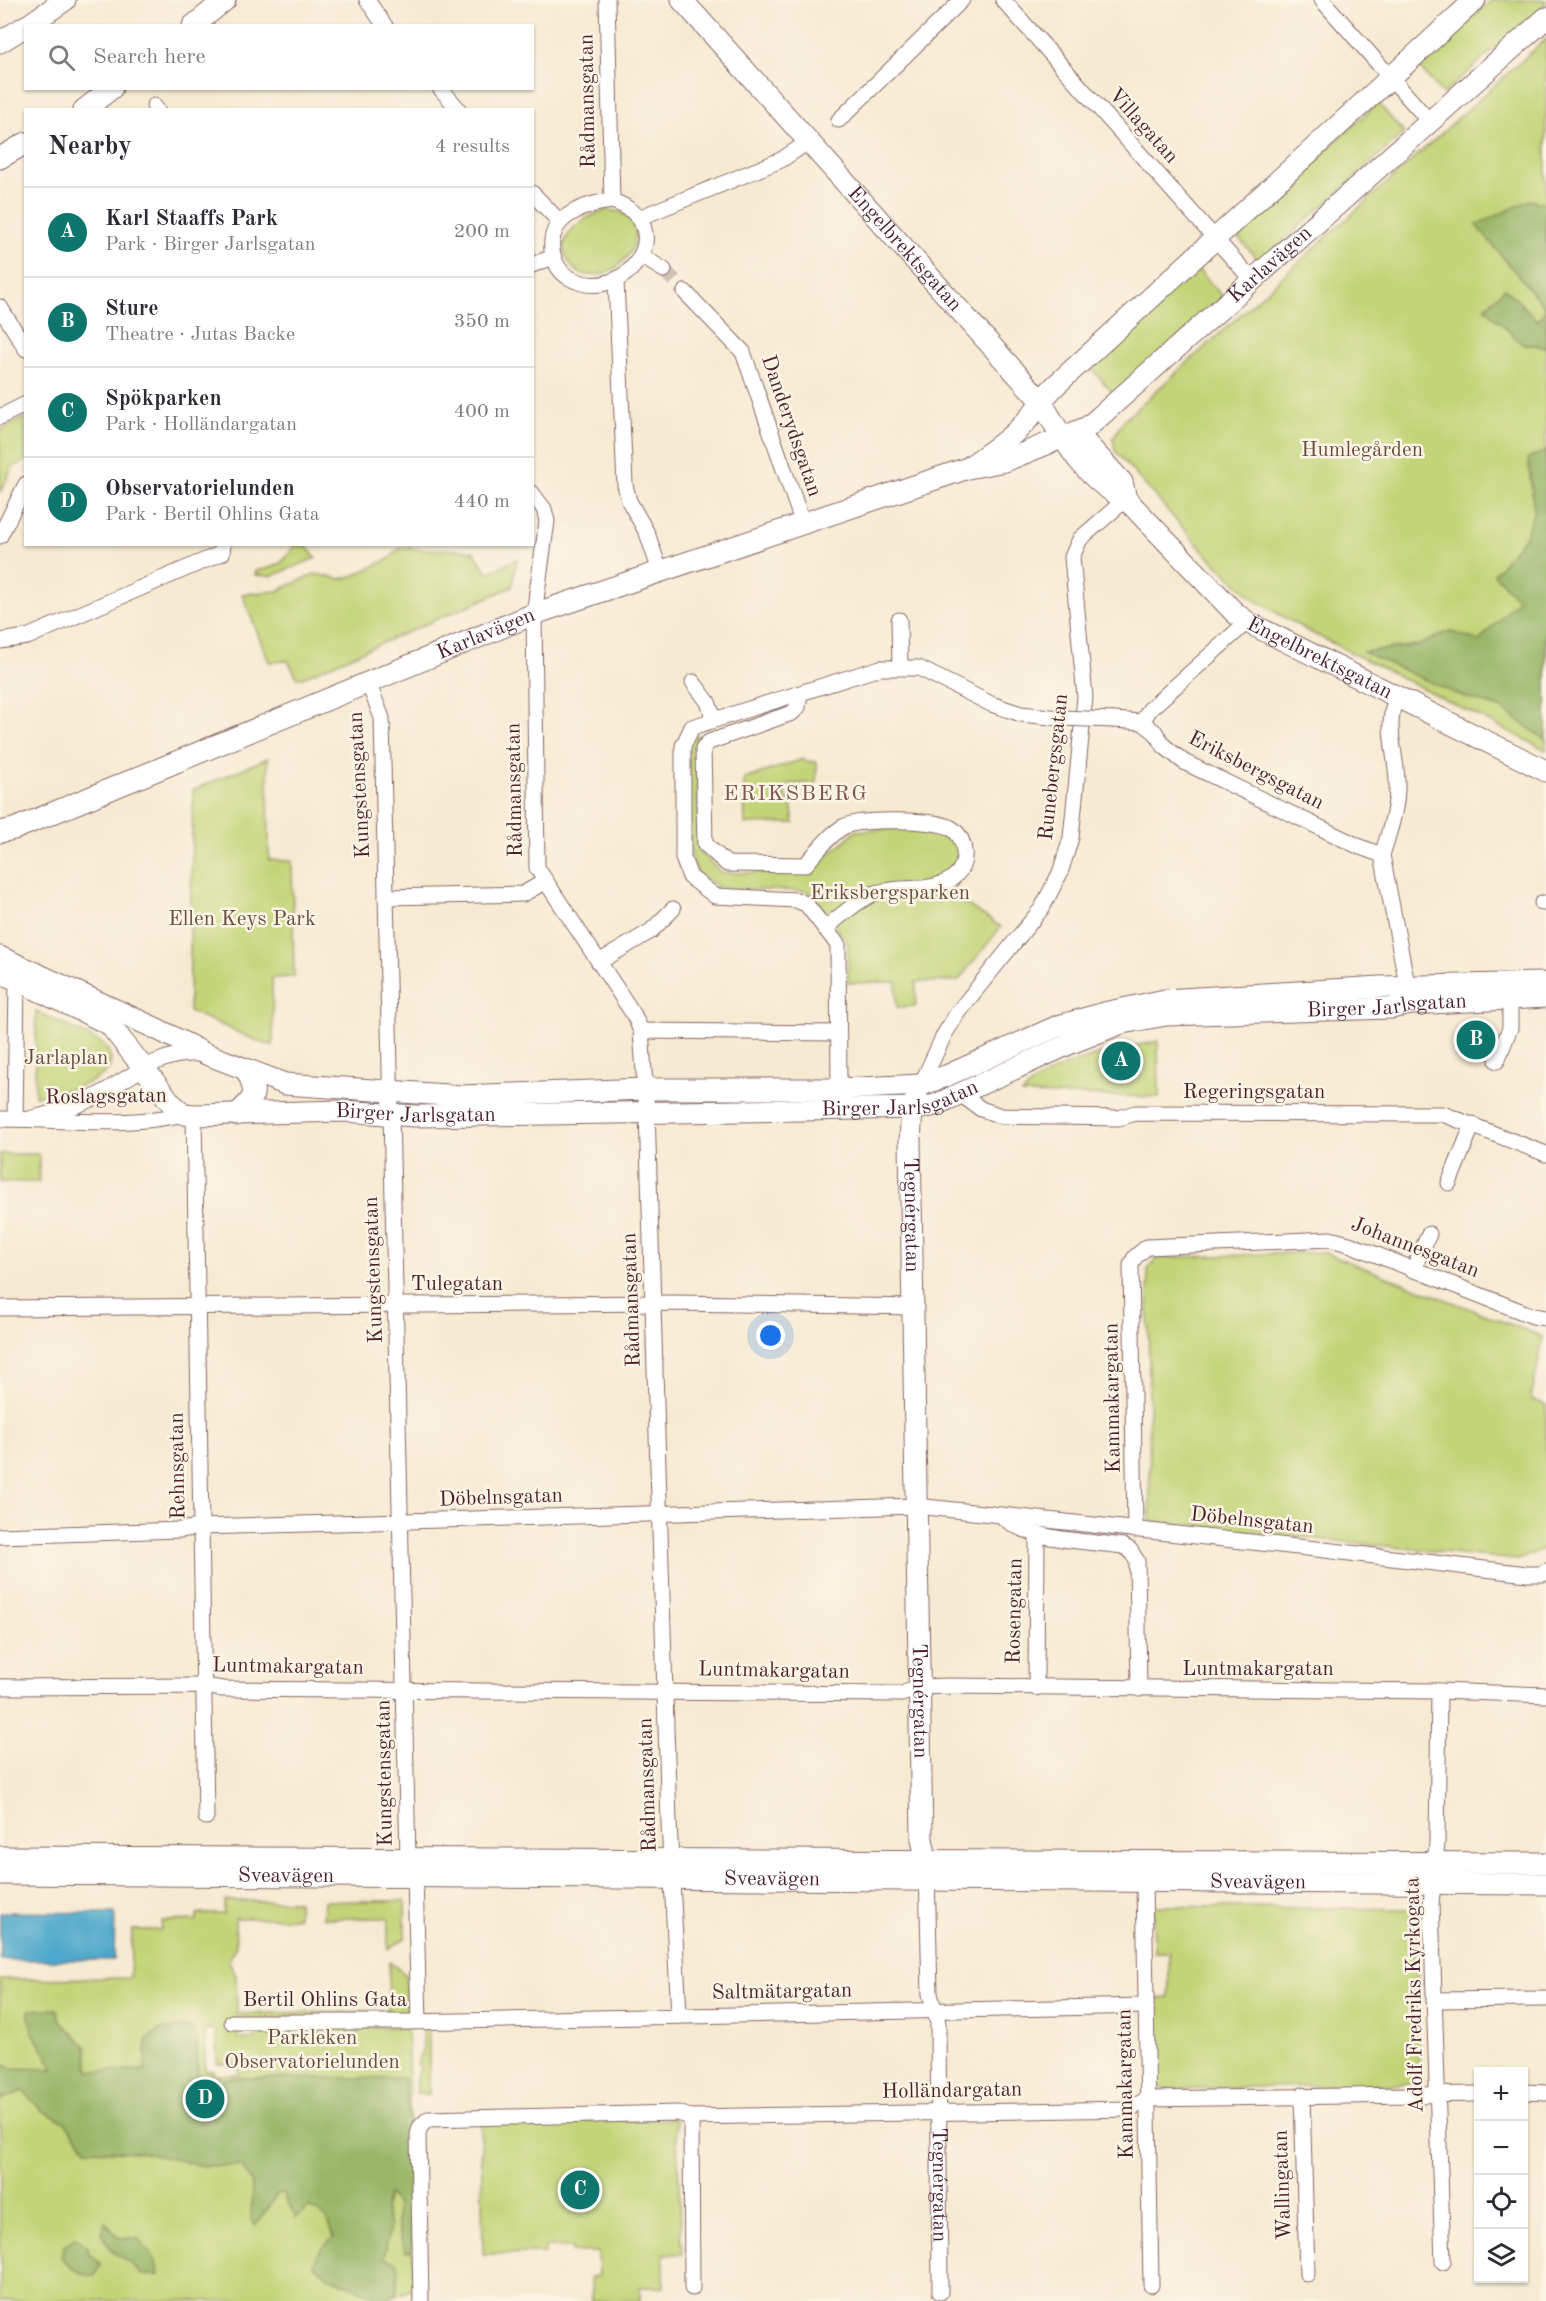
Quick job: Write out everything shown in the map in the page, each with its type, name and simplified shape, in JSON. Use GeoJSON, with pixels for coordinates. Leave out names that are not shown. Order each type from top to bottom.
{"type":"FeatureCollection","features":[{"type":"Feature","properties":{"kind":"street"},"geometry":{"type":"LineString","coordinates":[[29,24],[65,0]]}},
{"type":"Feature","properties":{"kind":"street"},"geometry":{"type":"LineString","coordinates":[[195,24],[225,0]]}},
{"type":"Feature","properties":{"kind":"street"},"geometry":{"type":"LineString","coordinates":[[367,0],[384,24]]}},
{"type":"Feature","properties":{"kind":"street","name":"Rådmansgatan"},"geometry":{"type":"LineString","coordinates":[[607,0],[612,201]]}},
{"type":"Feature","properties":{"kind":"street","name":"Engelbrektsgatan"},"geometry":{"type":"LineString","coordinates":[[681,0],[1069,435],[1122,482],[1126,499],[1212,592],[1247,622],[1546,771]]}},
{"type":"Feature","properties":{"kind":"street"},"geometry":{"type":"LineString","coordinates":[[839,120],[962,0]]}},
{"type":"Feature","properties":{"kind":"street","name":"Villagatan"},"geometry":{"type":"LineString","coordinates":[[1003,0],[1252,280]]}},
{"type":"Feature","properties":{"kind":"street"},"geometry":{"type":"LineString","coordinates":[[1322,0],[1392,76],[1430,122]]}},
{"type":"Feature","properties":{"kind":"street","name":"Karlavägen"},"geometry":{"type":"LineString","coordinates":[[968,468],[1004,443],[1031,415],[1040,400],[1475,0]]}},
{"type":"Feature","properties":{"kind":"street","name":"Karlavägen"},"geometry":{"type":"LineString","coordinates":[[5,834],[534,614],[968,468],[1005,461],[1069,435],[1093,422],[1546,18]]}},
{"type":"Feature","properties":{"kind":"street"},"geometry":{"type":"LineString","coordinates":[[0,42],[24,27]]}},
{"type":"Feature","properties":{"kind":"street"},"geometry":{"type":"LineString","coordinates":[[87,108],[109,90]]}},
{"type":"Feature","properties":{"kind":"street"},"geometry":{"type":"LineString","coordinates":[[442,90],[457,108]]}},
{"type":"Feature","properties":{"kind":"street"},"geometry":{"type":"LineString","coordinates":[[641,218],[781,160],[808,142]]}},
{"type":"Feature","properties":{"kind":"street"},"geometry":{"type":"LineString","coordinates":[[0,158],[24,144]]}},
{"type":"Feature","properties":{"kind":"street"},"geometry":{"type":"LineString","coordinates":[[534,195],[560,222]]}},
{"type":"Feature","properties":{"kind":"street"},"geometry":{"type":"LineString","coordinates":[[612,201],[628,206],[641,218],[646,242],[641,256],[630,270],[616,281],[590,285],[580,282],[564,274],[553,257],[552,245],[560,222],[580,207],[612,201]]}},
{"type":"Feature","properties":{"kind":"street"},"geometry":{"type":"LineString","coordinates":[[641,256],[664,270]]}},
{"type":"Feature","properties":{"kind":"street"},"geometry":{"type":"LineString","coordinates":[[534,264],[553,257]]}},
{"type":"Feature","properties":{"kind":"street"},"geometry":{"type":"LineString","coordinates":[[616,281],[625,485],[629,501],[647,533],[660,571]]}},
{"type":"Feature","properties":{"kind":"street","name":"Danderydsgatan"},"geometry":{"type":"LineString","coordinates":[[685,292],[743,352],[803,524]]}},
{"type":"Feature","properties":{"kind":"street"},"geometry":{"type":"LineString","coordinates":[[0,307],[24,346]]}},
{"type":"Feature","properties":{"kind":"street"},"geometry":{"type":"LineString","coordinates":[[0,417],[24,405]]}},
{"type":"Feature","properties":{"kind":"street"},"geometry":{"type":"LineString","coordinates":[[0,536],[24,488]]}},
{"type":"Feature","properties":{"kind":"street","name":"Rådmansgatan"},"geometry":{"type":"LineString","coordinates":[[534,496],[544,509],[548,527],[534,614],[537,867],[544,882],[634,1015],[641,1031],[647,1112],[679,2015]]}},
{"type":"Feature","properties":{"kind":"street","name":"Runebergsgatan"},"geometry":{"type":"LineString","coordinates":[[921,1085],[944,1035],[958,1012],[1042,908],[1060,873],[1071,838],[1085,697],[1072,557],[1080,539],[1126,499]]}},
{"type":"Feature","properties":{"kind":"street"},"geometry":{"type":"LineString","coordinates":[[0,641],[27,637],[223,549]]}},
{"type":"Feature","properties":{"kind":"street"},"geometry":{"type":"LineString","coordinates":[[899,620],[900,667]]}},
{"type":"Feature","properties":{"kind":"street"},"geometry":{"type":"LineString","coordinates":[[839,1089],[838,945],[806,904],[796,900],[715,896],[699,886],[685,867],[683,746],[693,727],[880,668],[900,667],[919,668],[991,704],[1021,714],[1142,722],[1150,709],[1247,622]]}},
{"type":"Feature","properties":{"kind":"street","name":"Kungstensgatan"},"geometry":{"type":"LineString","coordinates":[[368,682],[382,718],[405,1689],[419,2020]]}},
{"type":"Feature","properties":{"kind":"street"},"geometry":{"type":"LineString","coordinates":[[693,682],[708,702],[714,719]]}},
{"type":"Feature","properties":{"kind":"street"},"geometry":{"type":"LineString","coordinates":[[800,694],[798,707],[792,713],[709,742],[703,748],[705,844],[727,864],[805,865],[844,826],[857,822],[936,822],[950,827],[959,835],[965,859],[962,869],[947,882],[934,886],[897,887],[873,894],[825,929]]}},
{"type":"Feature","properties":{"kind":"street"},"geometry":{"type":"LineString","coordinates":[[1397,697],[1389,712],[1397,782],[1393,822],[1382,855],[1409,995]]}},
{"type":"Feature","properties":{"kind":"street","name":"Eriksbergsgatan"},"geometry":{"type":"LineString","coordinates":[[1142,722],[1155,732],[1164,746],[1184,762],[1360,848],[1382,855]]}},
{"type":"Feature","properties":{"kind":"street"},"geometry":{"type":"LineString","coordinates":[[386,897],[523,894],[544,882]]}},
{"type":"Feature","properties":{"kind":"street"},"geometry":{"type":"LineString","coordinates":[[599,962],[651,931],[673,909]]}},
{"type":"Feature","properties":{"kind":"street","name":"Birger Jarlsgatan"},"geometry":{"type":"LineString","coordinates":[[0,957],[156,1028],[206,1054],[285,1084],[461,1096],[645,1089],[839,1089],[921,1085],[1058,1026],[1137,1005],[1192,997],[1409,995],[1509,999],[1546,997]]}},
{"type":"Feature","properties":{"kind":"street"},"geometry":{"type":"LineString","coordinates":[[15,1119],[9,976],[109,1024],[118,1032],[142,1069],[172,1104],[189,1115]]}},
{"type":"Feature","properties":{"kind":"street","name":"Birger Jarlsgatan"},"geometry":{"type":"LineString","coordinates":[[189,1115],[343,1111],[391,1114],[912,1109],[935,1106],[1105,1029],[1140,1020],[1202,1013],[1380,1008],[1409,995],[1546,983]]}},
{"type":"Feature","properties":{"kind":"street"},"geometry":{"type":"LineString","coordinates":[[1497,1061],[1510,1028],[1509,999]]}},
{"type":"Feature","properties":{"kind":"street"},"geometry":{"type":"LineString","coordinates":[[641,1031],[838,1034]]}},
{"type":"Feature","properties":{"kind":"street","name":"Roslagsgatan"},"geometry":{"type":"LineString","coordinates":[[15,1119],[72,1108],[169,1056],[186,1053],[206,1054]]}},
{"type":"Feature","properties":{"kind":"street"},"geometry":{"type":"LineString","coordinates":[[934,1058],[960,1094]]}},
{"type":"Feature","properties":{"kind":"street"},"geometry":{"type":"LineString","coordinates":[[236,1115],[252,1101],[254,1095],[254,1087],[247,1071]]}},
{"type":"Feature","properties":{"kind":"street"},"geometry":{"type":"LineString","coordinates":[[912,1109],[921,1085]]}},
{"type":"Feature","properties":{"kind":"street","name":"Regeringsgatan"},"geometry":{"type":"LineString","coordinates":[[960,1094],[981,1109],[1001,1116],[1119,1118],[1135,1113],[1443,1114],[1546,1154]]}},
{"type":"Feature","properties":{"kind":"street","name":"Tegnérgatan"},"geometry":{"type":"LineString","coordinates":[[912,1109],[922,1839],[927,1869],[930,1994],[938,2023],[940,2292]]}},
{"type":"Feature","properties":{"kind":"street","name":"Roslagsgatan"},"geometry":{"type":"LineString","coordinates":[[15,1119],[78,1122],[154,1121],[189,1115]]}},
{"type":"Feature","properties":{"kind":"street","name":"Rehnsgatan"},"geometry":{"type":"LineString","coordinates":[[189,1115],[196,1308],[206,1816]]}},
{"type":"Feature","properties":{"kind":"street"},"geometry":{"type":"LineString","coordinates":[[1449,1183],[1473,1124]]}},
{"type":"Feature","properties":{"kind":"street"},"geometry":{"type":"LineString","coordinates":[[1413,1270],[1429,1234]]}},
{"type":"Feature","properties":{"kind":"street","name":"Johannesgatan"},"geometry":{"type":"LineString","coordinates":[[1131,1265],[1140,1251],[1156,1244],[1330,1239],[1349,1244],[1533,1316],[1546,1317]]}},
{"type":"Feature","properties":{"kind":"street","name":"Kammakargatan"},"geometry":{"type":"LineString","coordinates":[[1131,1265],[1135,1530]]}},
{"type":"Feature","properties":{"kind":"street","name":"Tulegatan"},"geometry":{"type":"LineString","coordinates":[[0,1308],[653,1303],[915,1307]]}},
{"type":"Feature","properties":{"kind":"street","name":"Döbelnsgatan"},"geometry":{"type":"LineString","coordinates":[[0,1536],[180,1530],[200,1527],[917,1506],[1527,1574],[1543,1574],[1546,1571]]}},
{"type":"Feature","properties":{"kind":"street","name":"Döbelnsgatan"},"geometry":{"type":"LineString","coordinates":[[1002,1516],[1014,1527],[1037,1534],[1123,1546],[1130,1550],[1137,1561],[1139,1689]]}},
{"type":"Feature","properties":{"kind":"street","name":"Rosengatan"},"geometry":{"type":"LineString","coordinates":[[1036,1688],[1037,1534]]}},
{"type":"Feature","properties":{"kind":"street","name":"Luntmakargatan"},"geometry":{"type":"LineString","coordinates":[[0,1687],[203,1686],[235,1689],[902,1694],[919,1687],[1438,1691],[1546,1695]]}},
{"type":"Feature","properties":{"kind":"street","name":"Adolf Fredriks Kyrkogata"},"geometry":{"type":"LineString","coordinates":[[1438,1691],[1434,2000],[1443,2262]]}},
{"type":"Feature","properties":{"kind":"street","name":"Sveavägen"},"geometry":{"type":"LineString","coordinates":[[0,1857],[411,1868]]}},
{"type":"Feature","properties":{"kind":"street","name":"Sveavägen"},"geometry":{"type":"LineString","coordinates":[[0,1874],[411,1868],[583,1861],[672,1868],[1434,1873],[1546,1884]]}},
{"type":"Feature","properties":{"kind":"street","name":"Sveavägen"},"geometry":{"type":"LineString","coordinates":[[927,1869],[1144,1883],[1434,1873],[1546,1863]]}},
{"type":"Feature","properties":{"kind":"street","name":"Kammakargatan"},"geometry":{"type":"LineString","coordinates":[[1144,1883],[1151,2285]]}},
{"type":"Feature","properties":{"kind":"street"},"geometry":{"type":"LineString","coordinates":[[1434,2000],[1546,1999]]}},
{"type":"Feature","properties":{"kind":"street","name":"Saltmätargatan"},"geometry":{"type":"LineString","coordinates":[[419,2020],[1145,2006]]}},
{"type":"Feature","properties":{"kind":"street","name":"Bertil Ohlins Gata"},"geometry":{"type":"LineString","coordinates":[[232,2022],[419,2020]]}},
{"type":"Feature","properties":{"kind":"street"},"geometry":{"type":"LineString","coordinates":[[1528,2092],[1546,2093]]}},
{"type":"Feature","properties":{"kind":"street","name":"Holländargatan"},"geometry":{"type":"LineString","coordinates":[[421,2301],[418,2134],[424,2121],[433,2118],[678,2113],[691,2117],[1130,2109],[1147,2099],[1474,2094]]}},
{"type":"Feature","properties":{"kind":"street","name":"Wallingatan"},"geometry":{"type":"LineString","coordinates":[[1302,2095],[1307,2274]]}},
{"type":"Feature","properties":{"kind":"street"},"geometry":{"type":"LineString","coordinates":[[691,2117],[692,2288]]}},
{"type":"Feature","properties":{"kind":"green space"},"geometry":{"type":"Polygon","coordinates":[[[1492,0],[1546,0],[1546,3],[1443,94],[1418,66],[1492,0]]]}},
{"type":"Feature","properties":{"kind":"green space","name":"Humlegården"},"geometry":{"type":"Polygon","coordinates":[[[1546,39],[1546,750],[1308,631],[1256,601],[1205,553],[1115,451],[1113,439],[1123,421],[1546,39]]]}},
{"type":"Feature","properties":{"kind":"green space"},"geometry":{"type":"Polygon","coordinates":[[[1378,103],[1404,133],[1260,262],[1234,233],[1378,103]]]}},
{"type":"Feature","properties":{"kind":"green space"},"geometry":{"type":"Polygon","coordinates":[[[1530,200],[1546,204],[1546,309],[1476,225],[1530,200]]]}},
{"type":"Feature","properties":{"kind":"green space"},"geometry":{"type":"Polygon","coordinates":[[[607,210],[623,214],[632,222],[636,233],[634,245],[617,267],[604,273],[586,275],[580,273],[575,270],[565,254],[564,245],[567,237],[580,223],[607,210]]]}},
{"type":"Feature","properties":{"kind":"green space"},"geometry":{"type":"Polygon","coordinates":[[[1195,266],[1223,297],[1115,395],[1087,364],[1195,266]]]}},
{"type":"Feature","properties":{"kind":"green space"},"geometry":{"type":"Polygon","coordinates":[[[1505,288],[1538,321],[1546,309],[1546,347],[1521,343],[1485,308],[1505,288]]]}},
{"type":"Feature","properties":{"kind":"green space"},"geometry":{"type":"Polygon","coordinates":[[[24,418],[24,462],[13,467],[0,493],[0,430],[24,418]]]}},
{"type":"Feature","properties":{"kind":"green space"},"geometry":{"type":"Polygon","coordinates":[[[1546,451],[1546,740],[1500,708],[1459,695],[1363,652],[1419,645],[1449,631],[1479,641],[1518,600],[1494,574],[1525,537],[1534,511],[1528,458],[1546,451]]]}},
{"type":"Feature","properties":{"kind":"green space"},"geometry":{"type":"Polygon","coordinates":[[[294,546],[306,546],[316,558],[272,576],[255,575],[256,571],[275,566],[287,557],[294,546]]]}},
{"type":"Feature","properties":{"kind":"green space"},"geometry":{"type":"Polygon","coordinates":[[[399,549],[473,551],[488,573],[517,559],[512,587],[303,677],[297,677],[288,661],[269,662],[242,594],[277,591],[315,574],[341,579],[353,576],[389,559],[399,549]]]}},
{"type":"Feature","properties":{"kind":"green space","name":"Eriksbergsparken"},"geometry":{"type":"Polygon","coordinates":[[[697,735],[699,852],[722,873],[810,872],[855,831],[927,829],[944,833],[955,841],[958,854],[950,873],[961,901],[1001,927],[958,981],[916,982],[916,1006],[897,1007],[896,982],[848,983],[848,943],[809,891],[724,889],[699,876],[691,857],[687,745],[697,735]]]}},
{"type":"Feature","properties":{"kind":"green space","name":"Ellen Keys Park"},"geometry":{"type":"Polygon","coordinates":[[[268,758],[269,860],[292,861],[294,977],[272,978],[273,1045],[262,1043],[189,1011],[193,790],[268,758]]]}},
{"type":"Feature","properties":{"kind":"green space"},"geometry":{"type":"Polygon","coordinates":[[[803,759],[817,762],[816,783],[788,784],[784,793],[791,804],[794,823],[745,824],[744,779],[803,759]]]}},
{"type":"Feature","properties":{"kind":"green space","name":"Jarlaplan"},"geometry":{"type":"Polygon","coordinates":[[[36,1011],[102,1043],[110,1056],[110,1066],[102,1075],[90,1082],[35,1096],[36,1011]]]}},
{"type":"Feature","properties":{"kind":"green space"},"geometry":{"type":"Polygon","coordinates":[[[1158,1041],[1159,1097],[1022,1094],[1034,1083],[1066,1066],[1105,1053],[1158,1041]]]}},
{"type":"Feature","properties":{"kind":"green space"},"geometry":{"type":"Polygon","coordinates":[[[0,1154],[39,1154],[39,1182],[0,1182],[0,1154]]]}},
{"type":"Feature","properties":{"kind":"green space"},"geometry":{"type":"Polygon","coordinates":[[[1323,1252],[1543,1337],[1531,1399],[1546,1405],[1546,1544],[1543,1549],[1518,1560],[1150,1521],[1148,1269],[1158,1258],[1323,1252]]]}},
{"type":"Feature","properties":{"kind":"green space","name":"Parkleken Observatorielunden"},"geometry":{"type":"Polygon","coordinates":[[[224,1901],[298,1901],[298,1918],[235,1918],[236,1945],[229,1961],[236,1976],[237,2014],[388,2011],[389,1962],[406,1975],[407,2013],[403,2016],[238,2029],[238,2039],[255,2039],[255,2028],[407,2027],[414,2289],[391,2297],[392,2301],[0,2301],[0,1979],[130,1978],[132,1930],[161,1930],[162,1921],[197,1920],[197,1914],[224,1914],[224,1901]],[[205,2030],[205,2071],[213,2071],[214,2075],[239,2075],[238,2064],[217,2064],[216,2031],[205,2030]]]}},
{"type":"Feature","properties":{"kind":"green space"},"geometry":{"type":"Polygon","coordinates":[[[324,1901],[405,1901],[405,1938],[388,1949],[388,1918],[323,1918],[324,1901]]]}},
{"type":"Feature","properties":{"kind":"green space"},"geometry":{"type":"Polygon","coordinates":[[[1153,1906],[1416,1909],[1419,2084],[1156,2089],[1155,1999],[1169,1998],[1169,1952],[1154,1952],[1153,1906]]]}},
{"type":"Feature","properties":{"kind":"green space"},"geometry":{"type":"Polygon","coordinates":[[[57,2009],[60,2020],[86,2046],[89,2071],[145,2070],[146,2041],[159,2030],[188,2027],[197,2034],[198,2082],[233,2078],[404,2078],[410,2126],[412,2251],[406,2251],[403,2245],[398,2228],[397,2204],[388,2195],[385,2207],[390,2227],[384,2258],[396,2262],[399,2271],[396,2294],[385,2300],[328,2277],[314,2264],[322,2247],[334,2238],[328,2222],[318,2212],[308,2207],[296,2218],[283,2193],[277,2194],[256,2225],[251,2220],[252,2184],[242,2166],[204,2166],[140,2152],[87,2150],[65,2122],[41,2110],[23,2091],[0,2100],[0,2064],[13,2068],[53,2069],[31,2027],[29,2010],[57,2009]]]}},
{"type":"Feature","properties":{"kind":"green space"},"geometry":{"type":"Polygon","coordinates":[[[424,2028],[429,2028],[429,2094],[417,2094],[417,2074],[421,2069],[417,2064],[422,2052],[424,2028]]]}},
{"type":"Feature","properties":{"kind":"green space"},"geometry":{"type":"Polygon","coordinates":[[[676,2119],[682,2254],[664,2254],[664,2287],[640,2287],[640,2301],[592,2301],[591,2277],[599,2276],[598,2252],[572,2252],[571,2247],[545,2247],[545,2253],[483,2254],[481,2122],[676,2119]]]}},
{"type":"Feature","properties":{"kind":"green space"},"geometry":{"type":"Polygon","coordinates":[[[105,2222],[119,2238],[137,2238],[154,2257],[159,2275],[142,2275],[115,2253],[101,2232],[105,2222]]]}},
{"type":"Feature","properties":{"kind":"green space"},"geometry":{"type":"Polygon","coordinates":[[[75,2238],[88,2246],[89,2253],[101,2264],[95,2276],[77,2270],[61,2257],[64,2246],[75,2238]]]}},
{"type":"Feature","properties":{"kind":"water"},"geometry":{"type":"Polygon","coordinates":[[[0,1912],[115,1913],[114,1960],[0,1960],[0,1912]]]}},
{"type":"Feature","properties":{"kind":"tunnel"},"geometry":{"type":"LineString","coordinates":[[664,270],[685,292]]}},
{"type":"Feature","properties":{"kind":"place","name":"Sture"},"geometry":{"type":"Point","coordinates":[1476,1040]}},
{"type":"Feature","properties":{"kind":"place","name":"Karl Staaffs Park"},"geometry":{"type":"Point","coordinates":[1121,1061]}},
{"type":"Feature","properties":{"kind":"place","name":"Observatorielunden"},"geometry":{"type":"Point","coordinates":[205,2099]}},
{"type":"Feature","properties":{"kind":"place","name":"Spökparken"},"geometry":{"type":"Point","coordinates":[580,2190]}},
{"type":"Feature","properties":{"kind":"district","name":"ERIKSBERG"},"geometry":{"type":"Point","coordinates":[796,794]}}]}
